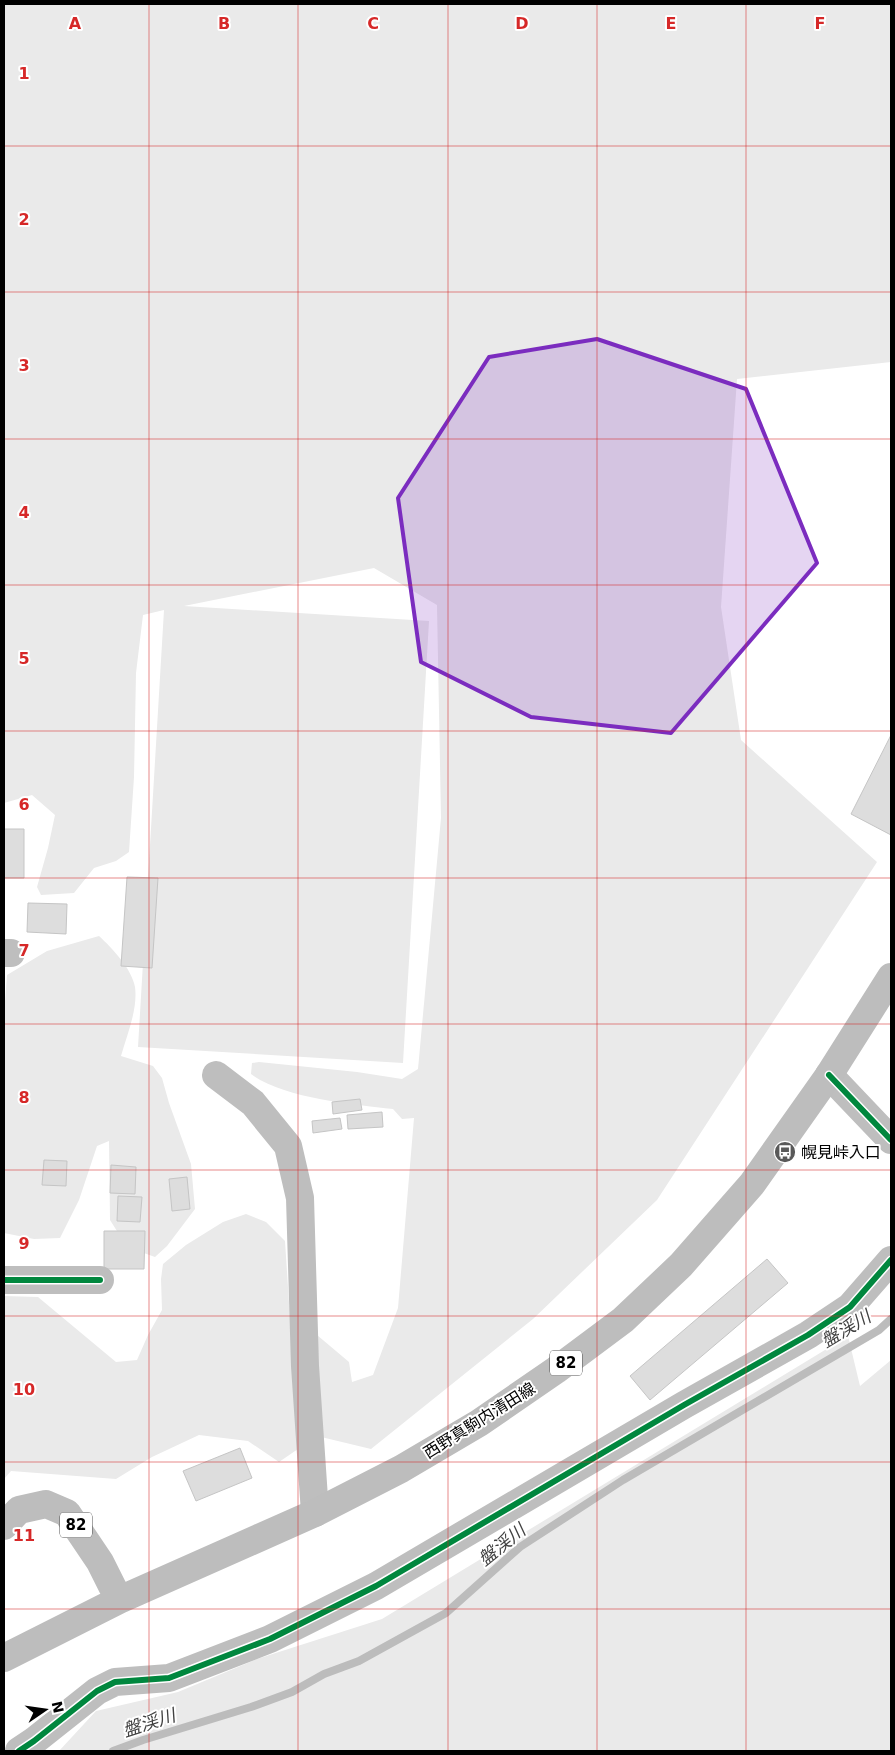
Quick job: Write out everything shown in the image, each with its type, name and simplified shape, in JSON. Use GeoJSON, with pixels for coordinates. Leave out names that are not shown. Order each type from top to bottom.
{"type":"FeatureCollection","features":[{"type":"Feature","properties":{"kind":"main road","name":"西野真駒内清田線"},"geometry":{"type":"LineString","coordinates":[[4,1658],[119,1600],[315,1513],[401,1469],[479,1423],[556,1370],[623,1320],[681,1265],[752,1184],[829,1075],[891,977]]}},
{"type":"Feature","properties":{"kind":"main road","name":"82"},"geometry":{"type":"LineString","coordinates":[[4,1526],[19,1510],[46,1504],[67,1514],[100,1562],[119,1600]]}},
{"type":"Feature","properties":{"kind":"street"},"geometry":{"type":"LineString","coordinates":[[216,1074],[253,1103],[288,1146],[300,1198],[305,1366],[315,1513]]}},
{"type":"Feature","properties":{"kind":"street"},"geometry":{"type":"LineString","coordinates":[[829,1075],[891,1140]]}},
{"type":"Feature","properties":{"kind":"street"},"geometry":{"type":"LineString","coordinates":[[25,1748],[97,1692],[115,1682],[169,1678],[270,1639],[376,1586],[684,1405],[808,1335],[850,1307],[891,1260]]}},
{"type":"Feature","properties":{"kind":"street"},"geometry":{"type":"LineString","coordinates":[[4,1280],[100,1280]]}},
{"type":"Feature","properties":{"kind":"highlighted area"},"geometry":{"type":"Polygon","coordinates":[[[597,339],[746,389],[817,563],[671,733],[531,717],[421,662],[398,498],[489,357],[597,339]]]}},
{"type":"Feature","properties":{"kind":"shaded area"},"geometry":{"type":"Polygon","coordinates":[[[4,4],[891,4],[891,362],[737,379],[721,607],[741,740],[877,862],[657,1200],[533,1319],[371,1449],[317,1436],[279,1462],[248,1441],[199,1435],[152,1457],[116,1479],[11,1471],[4,1479],[4,1296],[38,1297],[116,1362],[137,1360],[162,1310],[161,1279],[163,1264],[186,1245],[223,1222],[246,1214],[266,1222],[285,1241],[290,1318],[317,1335],[349,1362],[352,1382],[373,1375],[398,1308],[414,1118],[402,1119],[393,1109],[319,1099],[281,1089],[251,1074],[252,1063],[259,1062],[357,1072],[402,1079],[418,1069],[441,818],[437,605],[374,568],[184,606],[429,621],[403,1063],[138,1047],[164,610],[143,615],[136,673],[134,777],[129,852],[116,861],[94,868],[74,893],[41,895],[37,887],[55,815],[32,795],[4,803],[4,4]]]}},
{"type":"Feature","properties":{"kind":"shaded area"},"geometry":{"type":"Polygon","coordinates":[[[99,936],[126,966],[135,987],[135,1004],[121,1056],[153,1066],[162,1078],[191,1164],[195,1209],[167,1246],[155,1257],[127,1247],[110,1220],[109,1141],[97,1146],[79,1200],[60,1238],[34,1239],[4,1233],[4,1015],[7,975],[47,951],[99,936]]]}},
{"type":"Feature","properties":{"kind":"shaded area"},"geometry":{"type":"Polygon","coordinates":[[[848,1336],[860,1386],[891,1360],[891,1751],[59,1751],[96,1711],[178,1692],[257,1659],[382,1619],[848,1336]]]}},
{"type":"Feature","properties":{"kind":"building"},"geometry":{"type":"Polygon","coordinates":[[[891,735],[891,835],[851,814],[891,735]]]}},
{"type":"Feature","properties":{"kind":"building"},"geometry":{"type":"Polygon","coordinates":[[[4,829],[24,829],[24,878],[4,878],[4,829]]]}},
{"type":"Feature","properties":{"kind":"building"},"geometry":{"type":"Polygon","coordinates":[[[127,877],[158,878],[152,968],[121,966],[127,877]]]}},
{"type":"Feature","properties":{"kind":"building"},"geometry":{"type":"Polygon","coordinates":[[[28,903],[67,904],[66,934],[27,932],[28,903]]]}},
{"type":"Feature","properties":{"kind":"building"},"geometry":{"type":"Polygon","coordinates":[[[360,1099],[362,1110],[333,1114],[332,1102],[360,1099]]]}},
{"type":"Feature","properties":{"kind":"building"},"geometry":{"type":"Polygon","coordinates":[[[382,1112],[383,1127],[348,1129],[347,1115],[382,1112]]]}},
{"type":"Feature","properties":{"kind":"building"},"geometry":{"type":"Polygon","coordinates":[[[340,1118],[342,1129],[313,1133],[312,1121],[340,1118]]]}},
{"type":"Feature","properties":{"kind":"building"},"geometry":{"type":"Polygon","coordinates":[[[44,1160],[67,1161],[66,1186],[42,1185],[44,1160]]]}},
{"type":"Feature","properties":{"kind":"building"},"geometry":{"type":"Polygon","coordinates":[[[111,1165],[136,1167],[135,1194],[110,1193],[111,1165]]]}},
{"type":"Feature","properties":{"kind":"building"},"geometry":{"type":"Polygon","coordinates":[[[187,1177],[190,1209],[172,1211],[169,1179],[187,1177]]]}},
{"type":"Feature","properties":{"kind":"building"},"geometry":{"type":"Polygon","coordinates":[[[118,1196],[142,1197],[140,1222],[117,1221],[118,1196]]]}},
{"type":"Feature","properties":{"kind":"building"},"geometry":{"type":"Polygon","coordinates":[[[104,1231],[145,1231],[144,1269],[104,1269],[104,1231]]]}},
{"type":"Feature","properties":{"kind":"building"},"geometry":{"type":"Polygon","coordinates":[[[767,1259],[788,1283],[650,1400],[630,1376],[767,1259]]]}},
{"type":"Feature","properties":{"kind":"building"},"geometry":{"type":"Polygon","coordinates":[[[240,1448],[252,1478],[196,1501],[183,1471],[240,1448]]]}},
{"type":"Feature","properties":{"kind":"waterway","name":"盤渓川"},"geometry":{"type":"LineString","coordinates":[[113,1751],[292,1692],[324,1674],[359,1661],[446,1613],[520,1547],[623,1480],[879,1330],[891,1319]]}},
{"type":"Feature","properties":{"kind":"cycle path"},"geometry":{"type":"LineString","coordinates":[[829,1075],[891,1140]]}},
{"type":"Feature","properties":{"kind":"cycle path"},"geometry":{"type":"LineString","coordinates":[[19,1751],[97,1691],[115,1682],[169,1678],[270,1639],[376,1586],[684,1405],[808,1335],[850,1307],[891,1260]]}},
{"type":"Feature","properties":{"kind":"cycle path"},"geometry":{"type":"LineString","coordinates":[[4,1280],[100,1280]]}},
{"type":"Feature","properties":{"kind":"place","name":"幌見峠入口"},"geometry":{"type":"Point","coordinates":[785,1152]}}]}
